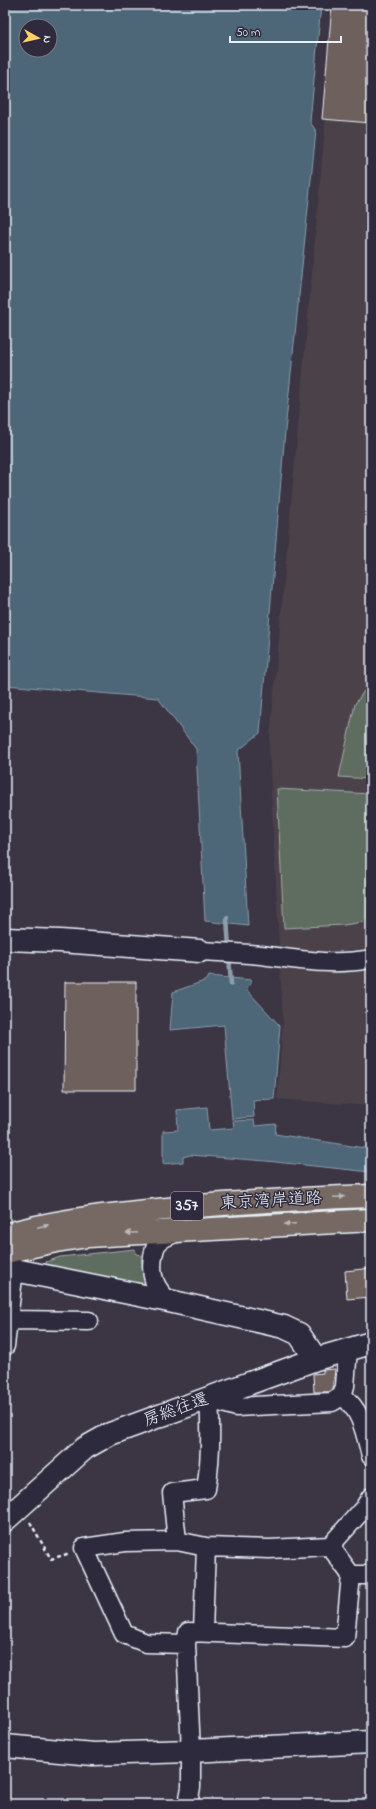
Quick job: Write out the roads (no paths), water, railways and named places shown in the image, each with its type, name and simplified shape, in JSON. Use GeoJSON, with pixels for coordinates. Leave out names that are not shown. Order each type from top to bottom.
{"type":"FeatureCollection","features":[{"type":"Feature","properties":{"kind":"highway","name":"東京湾岸道路"},"geometry":{"type":"LineString","coordinates":[[5,1235],[68,1221],[170,1208],[263,1201],[371,1196]]}},
{"type":"Feature","properties":{"kind":"highway","name":"東京湾岸道路"},"geometry":{"type":"LineString","coordinates":[[8,1263],[56,1241],[88,1236],[371,1220]]}},
{"type":"Feature","properties":{"kind":"street"},"geometry":{"type":"LineString","coordinates":[[5,939],[60,941],[258,955],[346,963],[371,959]]}},
{"type":"Feature","properties":{"kind":"street"},"geometry":{"type":"LineString","coordinates":[[169,1301],[157,1288],[153,1280],[153,1258],[157,1243],[167,1236],[182,1230]]}},
{"type":"Feature","properties":{"kind":"street"},"geometry":{"type":"LineString","coordinates":[[5,1346],[8,1320],[8,1263],[292,1330],[304,1339],[316,1359]]}},
{"type":"Feature","properties":{"kind":"street"},"geometry":{"type":"LineString","coordinates":[[8,1320],[89,1321]]}},
{"type":"Feature","properties":{"kind":"street","name":"房総往還"},"geometry":{"type":"LineString","coordinates":[[5,1520],[85,1448],[110,1434],[316,1359],[371,1343]]}},
{"type":"Feature","properties":{"kind":"street"},"geometry":{"type":"LineString","coordinates":[[177,1541],[172,1493],[206,1489],[209,1468],[210,1398],[236,1407],[332,1402],[342,1396],[345,1386],[348,1349]]}},
{"type":"Feature","properties":{"kind":"street"},"geometry":{"type":"LineString","coordinates":[[342,1396],[350,1402],[361,1418],[371,1456]]}},
{"type":"Feature","properties":{"kind":"street"},"geometry":{"type":"LineString","coordinates":[[186,1644],[146,1643],[124,1634],[84,1548],[125,1542],[177,1541],[206,1547],[269,1549],[330,1546],[364,1508],[371,1497]]}},
{"type":"Feature","properties":{"kind":"street"},"geometry":{"type":"LineString","coordinates":[[188,1804],[191,1787],[191,1751],[186,1644],[188,1632],[345,1638],[351,1575],[330,1546]]}},
{"type":"Feature","properties":{"kind":"street"},"geometry":{"type":"LineString","coordinates":[[203,1632],[206,1547]]}},
{"type":"Feature","properties":{"kind":"street"},"geometry":{"type":"LineString","coordinates":[[351,1575],[371,1575]]}},
{"type":"Feature","properties":{"kind":"street"},"geometry":{"type":"LineString","coordinates":[[5,1746],[93,1754],[191,1751],[371,1742]]}},
{"type":"Feature","properties":{"kind":"water"},"geometry":{"type":"Polygon","coordinates":[[[5,5],[321,5],[310,122],[316,131],[285,431],[260,733],[238,751],[248,926],[205,921],[196,749],[158,698],[5,685],[5,5]]]}},
{"type":"Feature","properties":{"kind":"water"},"geometry":{"type":"Polygon","coordinates":[[[209,976],[251,980],[251,984],[246,989],[280,1026],[274,1099],[253,1100],[254,1117],[232,1119],[224,1025],[170,1030],[173,992],[207,980],[209,976]]]}},
{"type":"Feature","properties":{"kind":"water"},"geometry":{"type":"Polygon","coordinates":[[[207,1107],[209,1130],[234,1128],[233,1121],[254,1120],[255,1126],[276,1124],[275,1134],[371,1149],[371,1172],[190,1155],[183,1157],[183,1162],[163,1164],[163,1131],[178,1130],[177,1110],[207,1107]]]}},
{"type":"Feature","properties":{"kind":"waterway"},"geometry":{"type":"LineString","coordinates":[[227,918],[229,948]]}},
{"type":"Feature","properties":{"kind":"waterway"},"geometry":{"type":"LineString","coordinates":[[229,956],[231,984]]}}]}
